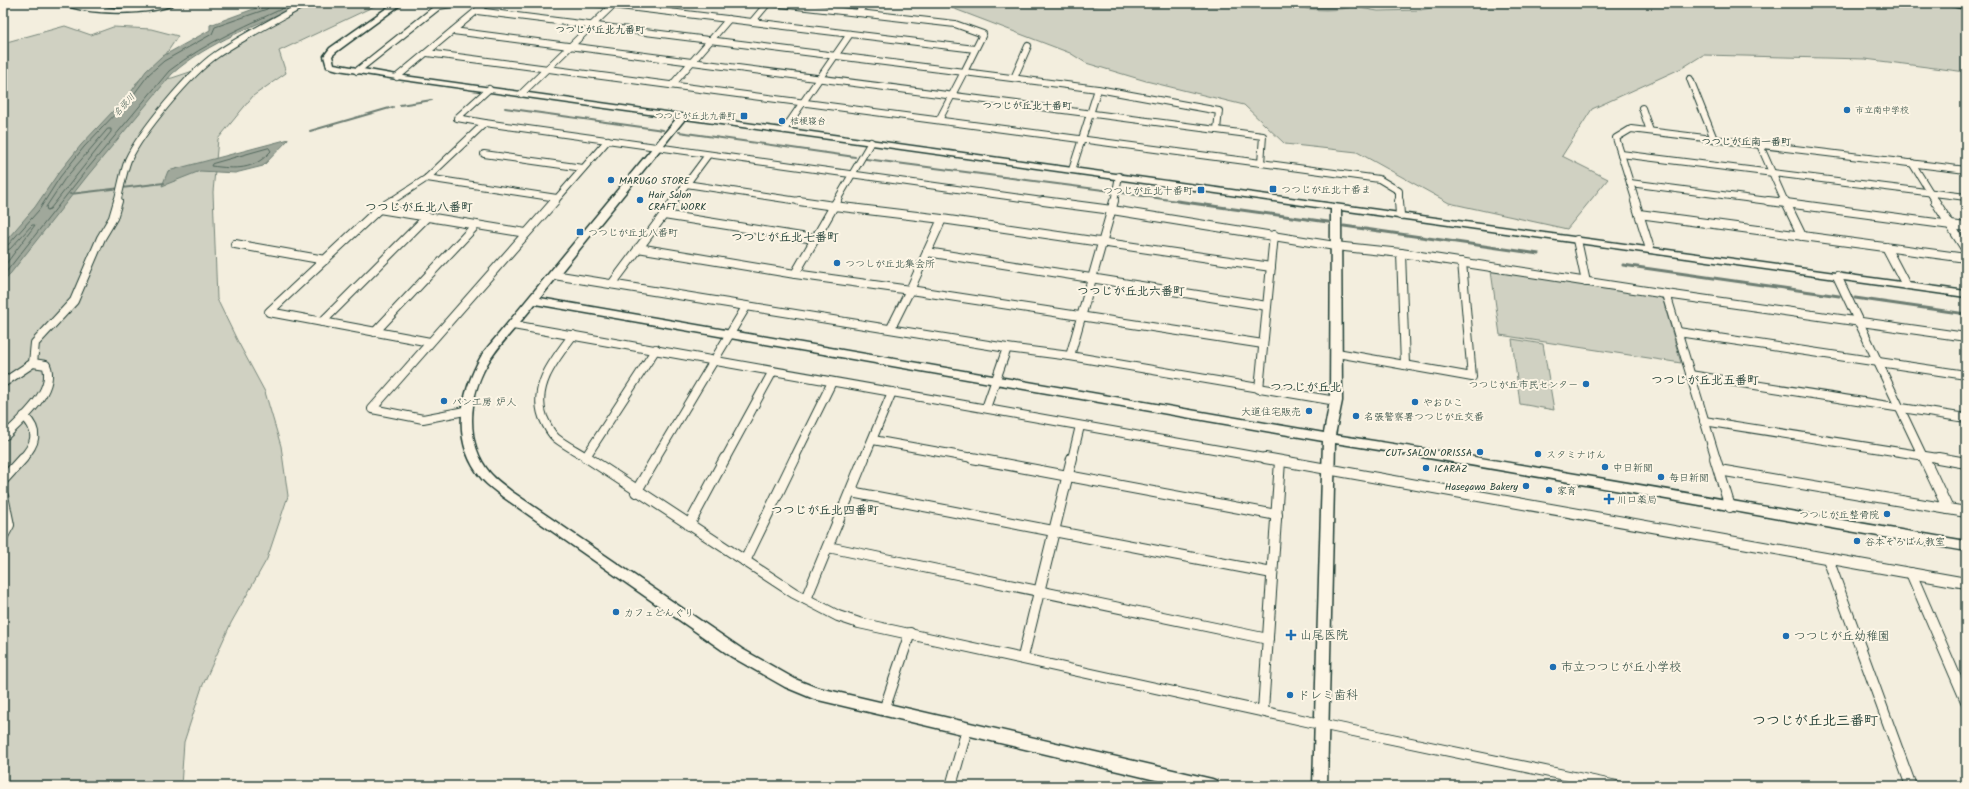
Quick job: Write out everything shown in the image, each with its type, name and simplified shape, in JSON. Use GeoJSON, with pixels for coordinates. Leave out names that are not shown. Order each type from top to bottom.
{"type":"FeatureCollection","features":[{"type":"Feature","properties":{"kind":"street"},"geometry":{"type":"LineString","coordinates":[[67,3],[102,11],[118,12],[148,9],[171,3]]}},
{"type":"Feature","properties":{"kind":"street"},"geometry":{"type":"LineString","coordinates":[[33,363],[35,343],[74,301],[101,238],[113,218],[128,161],[140,140],[180,89],[202,66],[216,55],[306,3]]}},
{"type":"Feature","properties":{"kind":"street"},"geometry":{"type":"LineString","coordinates":[[399,3],[329,54],[328,60],[330,65],[338,68],[397,77],[1966,294]]}},
{"type":"Feature","properties":{"kind":"street"},"geometry":{"type":"LineString","coordinates":[[357,71],[439,6],[458,3]]}},
{"type":"Feature","properties":{"kind":"street"},"geometry":{"type":"LineString","coordinates":[[397,77],[486,3]]}},
{"type":"Feature","properties":{"kind":"street"},"geometry":{"type":"LineString","coordinates":[[596,3],[975,49]]}},
{"type":"Feature","properties":{"kind":"street"},"geometry":{"type":"LineString","coordinates":[[752,22],[770,3],[955,24],[983,34],[939,120]]}},
{"type":"Feature","properties":{"kind":"street"},"geometry":{"type":"LineString","coordinates":[[858,13],[865,3]]}},
{"type":"Feature","properties":{"kind":"street"},"geometry":{"type":"LineString","coordinates":[[1951,3],[1966,7]]}},
{"type":"Feature","properties":{"kind":"street"},"geometry":{"type":"LineString","coordinates":[[521,94],[614,4]]}},
{"type":"Feature","properties":{"kind":"street"},"geometry":{"type":"LineString","coordinates":[[478,11],[1098,89],[1219,111],[1217,129]]}},
{"type":"Feature","properties":{"kind":"street"},"geometry":{"type":"LineString","coordinates":[[672,85],[729,19]]}},
{"type":"Feature","properties":{"kind":"street"},"geometry":{"type":"LineString","coordinates":[[453,31],[1263,136],[1261,163]]}},
{"type":"Feature","properties":{"kind":"street"},"geometry":{"type":"LineString","coordinates":[[784,130],[850,34]]}},
{"type":"Feature","properties":{"kind":"street"},"geometry":{"type":"LineString","coordinates":[[1014,78],[1028,46]]}},
{"type":"Feature","properties":{"kind":"street"},"geometry":{"type":"LineString","coordinates":[[427,52],[1379,179],[1393,186],[1399,191],[1400,215]]}},
{"type":"Feature","properties":{"kind":"street"},"geometry":{"type":"LineString","coordinates":[[1690,79],[1714,139]]}},
{"type":"Feature","properties":{"kind":"street"},"geometry":{"type":"LineString","coordinates":[[489,89],[457,118],[658,148],[1112,210],[1335,246],[1401,253],[1666,294],[1966,336]]}},
{"type":"Feature","properties":{"kind":"street"},"geometry":{"type":"LineString","coordinates":[[1072,170],[1098,89]]}},
{"type":"Feature","properties":{"kind":"street"},"geometry":{"type":"LineString","coordinates":[[1642,108],[1650,131]]}},
{"type":"Feature","properties":{"kind":"street"},"geometry":{"type":"LineString","coordinates":[[683,116],[481,366],[471,387],[465,412],[468,439],[476,460],[486,476],[507,494],[761,668],[790,683],[814,693],[1212,786]]}},
{"type":"Feature","properties":{"kind":"street"},"geometry":{"type":"LineString","coordinates":[[430,342],[269,312],[379,209],[427,178],[485,123]]}},
{"type":"Feature","properties":{"kind":"street"},"geometry":{"type":"LineString","coordinates":[[1650,250],[1616,138],[1631,129],[1966,170]]}},
{"type":"Feature","properties":{"kind":"street"},"geometry":{"type":"LineString","coordinates":[[465,412],[423,419],[372,409],[608,140]]}},
{"type":"Feature","properties":{"kind":"street"},"geometry":{"type":"LineString","coordinates":[[795,274],[871,142]]}},
{"type":"Feature","properties":{"kind":"street"},"geometry":{"type":"LineString","coordinates":[[1760,145],[1802,236]]}},
{"type":"Feature","properties":{"kind":"street"},"geometry":{"type":"LineString","coordinates":[[484,154],[582,168]]}},
{"type":"Feature","properties":{"kind":"street"},"geometry":{"type":"LineString","coordinates":[[1621,154],[1966,197]]}},
{"type":"Feature","properties":{"kind":"street"},"geometry":{"type":"LineString","coordinates":[[612,284],[708,155]]}},
{"type":"Feature","properties":{"kind":"street"},"geometry":{"type":"LineString","coordinates":[[1912,163],[1966,250]]}},
{"type":"Feature","properties":{"kind":"street"},"geometry":{"type":"LineString","coordinates":[[1070,356],[1112,210],[1119,176]]}},
{"type":"Feature","properties":{"kind":"street"},"geometry":{"type":"LineString","coordinates":[[427,178],[557,198]]}},
{"type":"Feature","properties":{"kind":"street"},"geometry":{"type":"LineString","coordinates":[[1630,183],[1966,227]]}},
{"type":"Feature","properties":{"kind":"street"},"geometry":{"type":"LineString","coordinates":[[686,184],[834,206],[942,219],[1271,267]]}},
{"type":"Feature","properties":{"kind":"street"},"geometry":{"type":"LineString","coordinates":[[1320,786],[1320,724],[1329,438],[1336,402],[1336,206]]}},
{"type":"Feature","properties":{"kind":"street"},"geometry":{"type":"LineString","coordinates":[[379,209],[526,233]]}},
{"type":"Feature","properties":{"kind":"street"},"geometry":{"type":"LineString","coordinates":[[1639,214],[1966,258]]}},
{"type":"Feature","properties":{"kind":"street"},"geometry":{"type":"LineString","coordinates":[[664,215],[814,239]]}},
{"type":"Feature","properties":{"kind":"street"},"geometry":{"type":"LineString","coordinates":[[322,322],[427,217]]}},
{"type":"Feature","properties":{"kind":"street"},"geometry":{"type":"LineString","coordinates":[[891,328],[942,219]]}},
{"type":"Feature","properties":{"kind":"street"},"geometry":{"type":"LineString","coordinates":[[375,332],[476,225]]}},
{"type":"Feature","properties":{"kind":"street"},"geometry":{"type":"LineString","coordinates":[[1259,389],[1274,235]]}},
{"type":"Feature","properties":{"kind":"street"},"geometry":{"type":"LineString","coordinates":[[1577,240],[1586,282]]}},
{"type":"Feature","properties":{"kind":"street"},"geometry":{"type":"LineString","coordinates":[[235,244],[325,260]]}},
{"type":"Feature","properties":{"kind":"street"},"geometry":{"type":"LineString","coordinates":[[1886,247],[1906,285]]}},
{"type":"Feature","properties":{"kind":"street"},"geometry":{"type":"LineString","coordinates":[[638,248],[795,274],[1264,344]]}},
{"type":"Feature","properties":{"kind":"street"},"geometry":{"type":"LineString","coordinates":[[927,252],[1093,277],[1267,306]]}},
{"type":"Feature","properties":{"kind":"street"},"geometry":{"type":"LineString","coordinates":[[1401,253],[1405,365]]}},
{"type":"Feature","properties":{"kind":"street"},"geometry":{"type":"LineString","coordinates":[[1337,353],[1472,376],[1462,262]]}},
{"type":"Feature","properties":{"kind":"street"},"geometry":{"type":"LineString","coordinates":[[554,275],[746,307],[891,328],[1007,348],[1070,356],[1336,402]]}},
{"type":"Feature","properties":{"kind":"street"},"geometry":{"type":"LineString","coordinates":[[1837,276],[1948,509]]}},
{"type":"Feature","properties":{"kind":"street"},"geometry":{"type":"LineString","coordinates":[[1666,294],[1730,507]]}},
{"type":"Feature","properties":{"kind":"street"},"geometry":{"type":"LineString","coordinates":[[534,300],[1329,438],[1514,466],[1730,507],[1966,546]]}},
{"type":"Feature","properties":{"kind":"street"},"geometry":{"type":"LineString","coordinates":[[636,492],[746,307]]}},
{"type":"Feature","properties":{"kind":"street"},"geometry":{"type":"LineString","coordinates":[[513,325],[656,349],[832,382],[986,408],[1966,583]]}},
{"type":"Feature","properties":{"kind":"street"},"geometry":{"type":"LineString","coordinates":[[1678,332],[1966,376]]}},
{"type":"Feature","properties":{"kind":"street"},"geometry":{"type":"LineString","coordinates":[[573,335],[543,379],[539,400],[543,417],[550,431],[555,437],[636,492],[745,561],[806,599],[838,616],[1320,724],[1617,786]]}},
{"type":"Feature","properties":{"kind":"street"},"geometry":{"type":"LineString","coordinates":[[986,408],[1007,348]]}},
{"type":"Feature","properties":{"kind":"street"},"geometry":{"type":"LineString","coordinates":[[585,458],[656,349]]}},
{"type":"Feature","properties":{"kind":"street"},"geometry":{"type":"LineString","coordinates":[[3,382],[33,363],[46,365],[49,368],[51,377],[47,387],[24,416],[6,435]]}},
{"type":"Feature","properties":{"kind":"street"},"geometry":{"type":"LineString","coordinates":[[689,525],[773,371]]}},
{"type":"Feature","properties":{"kind":"street"},"geometry":{"type":"LineString","coordinates":[[1690,375],[1966,418]]}},
{"type":"Feature","properties":{"kind":"street"},"geometry":{"type":"LineString","coordinates":[[745,561],[832,382]]}},
{"type":"Feature","properties":{"kind":"street"},"geometry":{"type":"LineString","coordinates":[[806,599],[892,392]]}},
{"type":"Feature","properties":{"kind":"street"},"geometry":{"type":"LineString","coordinates":[[3,480],[24,456],[34,438],[34,428],[24,416]]}},
{"type":"Feature","properties":{"kind":"street"},"geometry":{"type":"LineString","coordinates":[[1704,421],[1966,463]]}},
{"type":"Feature","properties":{"kind":"street"},"geometry":{"type":"LineString","coordinates":[[1023,658],[1080,426]]}},
{"type":"Feature","properties":{"kind":"street"},"geometry":{"type":"LineString","coordinates":[[873,440],[1277,515]]}},
{"type":"Feature","properties":{"kind":"street"},"geometry":{"type":"LineString","coordinates":[[1263,710],[1280,461]]}},
{"type":"Feature","properties":{"kind":"street"},"geometry":{"type":"LineString","coordinates":[[1720,470],[1966,512]]}},
{"type":"Feature","properties":{"kind":"street"},"geometry":{"type":"LineString","coordinates":[[851,492],[1272,573]]}},
{"type":"Feature","properties":{"kind":"street"},"geometry":{"type":"LineString","coordinates":[[3,496],[9,525],[3,536]]}},
{"type":"Feature","properties":{"kind":"street"},"geometry":{"type":"LineString","coordinates":[[828,547],[1268,639]]}},
{"type":"Feature","properties":{"kind":"street"},"geometry":{"type":"LineString","coordinates":[[1828,559],[1911,786]]}},
{"type":"Feature","properties":{"kind":"street"},"geometry":{"type":"LineString","coordinates":[[1911,573],[1966,701]]}},
{"type":"Feature","properties":{"kind":"street"},"geometry":{"type":"LineString","coordinates":[[884,710],[910,633]]}},
{"type":"Feature","properties":{"kind":"street"},"geometry":{"type":"LineString","coordinates":[[951,786],[967,729]]}},
{"type":"Feature","properties":{"kind":"shaded area"},"geometry":{"type":"Polygon","coordinates":[[[313,3],[381,3],[279,51],[286,73],[253,96],[218,139],[213,192],[217,299],[265,392],[281,446],[288,496],[267,559],[231,623],[202,687],[184,742],[181,786],[3,786],[3,43],[65,26],[91,35],[113,27],[151,29],[178,36],[162,60],[135,84],[172,78],[202,68],[227,47],[313,3]]]}},
{"type":"Feature","properties":{"kind":"shaded area"},"geometry":{"type":"Polygon","coordinates":[[[939,3],[1083,3],[1093,6],[1112,3],[1328,3],[1378,11],[1420,10],[1458,3],[1966,3],[1966,72],[1865,59],[1703,55],[1682,68],[1592,109],[1562,156],[1608,179],[1567,229],[1449,203],[1357,152],[1285,144],[1244,105],[1146,81],[1086,63],[1070,53],[939,3]]]}},
{"type":"Feature","properties":{"kind":"shaded area"},"geometry":{"type":"Polygon","coordinates":[[[1491,271],[1659,296],[1663,300],[1681,363],[1500,335],[1491,271]]]}},
{"type":"Feature","properties":{"kind":"shaded area"},"geometry":{"type":"Polygon","coordinates":[[[1512,339],[1543,344],[1554,410],[1520,404],[1512,339]]]}},
{"type":"Feature","properties":{"kind":"water","name":"名張川"},"geometry":{"type":"Polygon","coordinates":[[[270,3],[302,3],[218,43],[186,62],[172,74],[88,175],[3,283],[3,244],[35,207],[57,175],[81,145],[131,92],[146,71],[161,57],[210,30],[210,25],[270,3]]]}},
{"type":"Feature","properties":{"kind":"water"},"geometry":{"type":"Polygon","coordinates":[[[289,139],[263,166],[235,173],[200,171],[162,186],[168,171],[289,139]]]}},
{"type":"Feature","properties":{"kind":"waterway"},"geometry":{"type":"LineString","coordinates":[[1290,3],[1324,9],[1359,3]]}},
{"type":"Feature","properties":{"kind":"waterway"},"geometry":{"type":"LineString","coordinates":[[400,105],[432,100]]}},
{"type":"Feature","properties":{"kind":"waterway"},"geometry":{"type":"LineString","coordinates":[[310,131],[393,107]]}},
{"type":"Feature","properties":{"kind":"waterway"},"geometry":{"type":"LineString","coordinates":[[505,108],[663,130]]}},
{"type":"Feature","properties":{"kind":"waterway"},"geometry":{"type":"LineString","coordinates":[[679,132],[855,157]]}},
{"type":"Feature","properties":{"kind":"waterway"},"geometry":{"type":"LineString","coordinates":[[866,159],[1111,191]]}},
{"type":"Feature","properties":{"kind":"waterway"},"geometry":{"type":"LineString","coordinates":[[70,194],[164,183]]}},
{"type":"Feature","properties":{"kind":"waterway"},"geometry":{"type":"LineString","coordinates":[[1122,193],[1180,201]]}},
{"type":"Feature","properties":{"kind":"waterway"},"geometry":{"type":"LineString","coordinates":[[1180,201],[1328,222]]}},
{"type":"Feature","properties":{"kind":"waterway"},"geometry":{"type":"LineString","coordinates":[[1180,201],[1184,202]]}},
{"type":"Feature","properties":{"kind":"waterway"},"geometry":{"type":"LineString","coordinates":[[1344,226],[1539,254]]}},
{"type":"Feature","properties":{"kind":"waterway"},"geometry":{"type":"LineString","coordinates":[[1623,265],[1839,296]]}},
{"type":"Feature","properties":{"kind":"waterway"},"geometry":{"type":"LineString","coordinates":[[1855,298],[1966,314]]}},
{"type":"Feature","properties":{"kind":"place","name":"市立南中学校"},"geometry":{"type":"Point","coordinates":[1847,110]}},
{"type":"Feature","properties":{"kind":"place","name":"つつじが丘北九番町"},"geometry":{"type":"Point","coordinates":[744,116]}},
{"type":"Feature","properties":{"kind":"place","name":"桔梗寝台"},"geometry":{"type":"Point","coordinates":[782,121]}},
{"type":"Feature","properties":{"kind":"place","name":"MARUGO STORE"},"geometry":{"type":"Point","coordinates":[611,180]}},
{"type":"Feature","properties":{"kind":"place","name":"つつじが丘北十番ま"},"geometry":{"type":"Point","coordinates":[1273,189]}},
{"type":"Feature","properties":{"kind":"place","name":"つつじが丘北十番町"},"geometry":{"type":"Point","coordinates":[1201,190]}},
{"type":"Feature","properties":{"kind":"place","name":"Hair Salon CRAFT WORK"},"geometry":{"type":"Point","coordinates":[640,200]}},
{"type":"Feature","properties":{"kind":"place","name":"つつじが丘北八番町"},"geometry":{"type":"Point","coordinates":[580,232]}},
{"type":"Feature","properties":{"kind":"place","name":"つつしが丘北集会所"},"geometry":{"type":"Point","coordinates":[837,263]}},
{"type":"Feature","properties":{"kind":"place","name":"つつじが丘市民センター"},"geometry":{"type":"Point","coordinates":[1586,384]}},
{"type":"Feature","properties":{"kind":"place","name":"パン工房 炉人"},"geometry":{"type":"Point","coordinates":[444,401]}},
{"type":"Feature","properties":{"kind":"place","name":"やおひこ"},"geometry":{"type":"Point","coordinates":[1415,402]}},
{"type":"Feature","properties":{"kind":"place","name":"大道住宅販売"},"geometry":{"type":"Point","coordinates":[1309,411]}},
{"type":"Feature","properties":{"kind":"place","name":"名張警察署つつじが丘交番"},"geometry":{"type":"Point","coordinates":[1356,416]}},
{"type":"Feature","properties":{"kind":"place","name":"CUT SALON ORISSA"},"geometry":{"type":"Point","coordinates":[1480,452]}},
{"type":"Feature","properties":{"kind":"place","name":"スタミナけん"},"geometry":{"type":"Point","coordinates":[1538,454]}},
{"type":"Feature","properties":{"kind":"place","name":"中日新聞"},"geometry":{"type":"Point","coordinates":[1605,467]}},
{"type":"Feature","properties":{"kind":"place","name":"1CARAZ"},"geometry":{"type":"Point","coordinates":[1426,468]}},
{"type":"Feature","properties":{"kind":"place","name":"毎日新聞"},"geometry":{"type":"Point","coordinates":[1661,477]}},
{"type":"Feature","properties":{"kind":"place","name":"Hasegawa Bakery"},"geometry":{"type":"Point","coordinates":[1526,486]}},
{"type":"Feature","properties":{"kind":"place","name":"家育"},"geometry":{"type":"Point","coordinates":[1549,490]}},
{"type":"Feature","properties":{"kind":"place","name":"川口薬局"},"geometry":{"type":"Point","coordinates":[1609,499]}},
{"type":"Feature","properties":{"kind":"place","name":"つつじが丘整骨院"},"geometry":{"type":"Point","coordinates":[1887,514]}},
{"type":"Feature","properties":{"kind":"place","name":"谷本そろばん教室"},"geometry":{"type":"Point","coordinates":[1857,541]}},
{"type":"Feature","properties":{"kind":"place","name":"カフェどんぐり"},"geometry":{"type":"Point","coordinates":[616,612]}},
{"type":"Feature","properties":{"kind":"place","name":"山尾医院"},"geometry":{"type":"Point","coordinates":[1291,635]}},
{"type":"Feature","properties":{"kind":"place","name":"つつじが丘幼稚園"},"geometry":{"type":"Point","coordinates":[1786,636]}},
{"type":"Feature","properties":{"kind":"place","name":"市立つつじが丘小学校"},"geometry":{"type":"Point","coordinates":[1553,667]}},
{"type":"Feature","properties":{"kind":"place","name":"ドレミ歯科"},"geometry":{"type":"Point","coordinates":[1290,695]}},
{"type":"Feature","properties":{"kind":"district","name":"つつじが丘北九番町"},"geometry":{"type":"Point","coordinates":[600,29]}},
{"type":"Feature","properties":{"kind":"district","name":"つつじが丘北十番町"},"geometry":{"type":"Point","coordinates":[1027,105]}},
{"type":"Feature","properties":{"kind":"district","name":"つつじが丘南一番町"},"geometry":{"type":"Point","coordinates":[1746,141]}},
{"type":"Feature","properties":{"kind":"district","name":"つつじが丘北八番町"},"geometry":{"type":"Point","coordinates":[419,207]}},
{"type":"Feature","properties":{"kind":"district","name":"つつじが丘北七番町"},"geometry":{"type":"Point","coordinates":[785,237]}},
{"type":"Feature","properties":{"kind":"district","name":"つつじが丘北六番町"},"geometry":{"type":"Point","coordinates":[1131,291]}},
{"type":"Feature","properties":{"kind":"district","name":"つつじが丘北五番町"},"geometry":{"type":"Point","coordinates":[1705,380]}},
{"type":"Feature","properties":{"kind":"district","name":"つつじが丘北"},"geometry":{"type":"Point","coordinates":[1306,387]}},
{"type":"Feature","properties":{"kind":"district","name":"つつじが丘北四番町"},"geometry":{"type":"Point","coordinates":[825,510]}},
{"type":"Feature","properties":{"kind":"district","name":"つつじが丘北三番町"},"geometry":{"type":"Point","coordinates":[1815,720]}}]}
